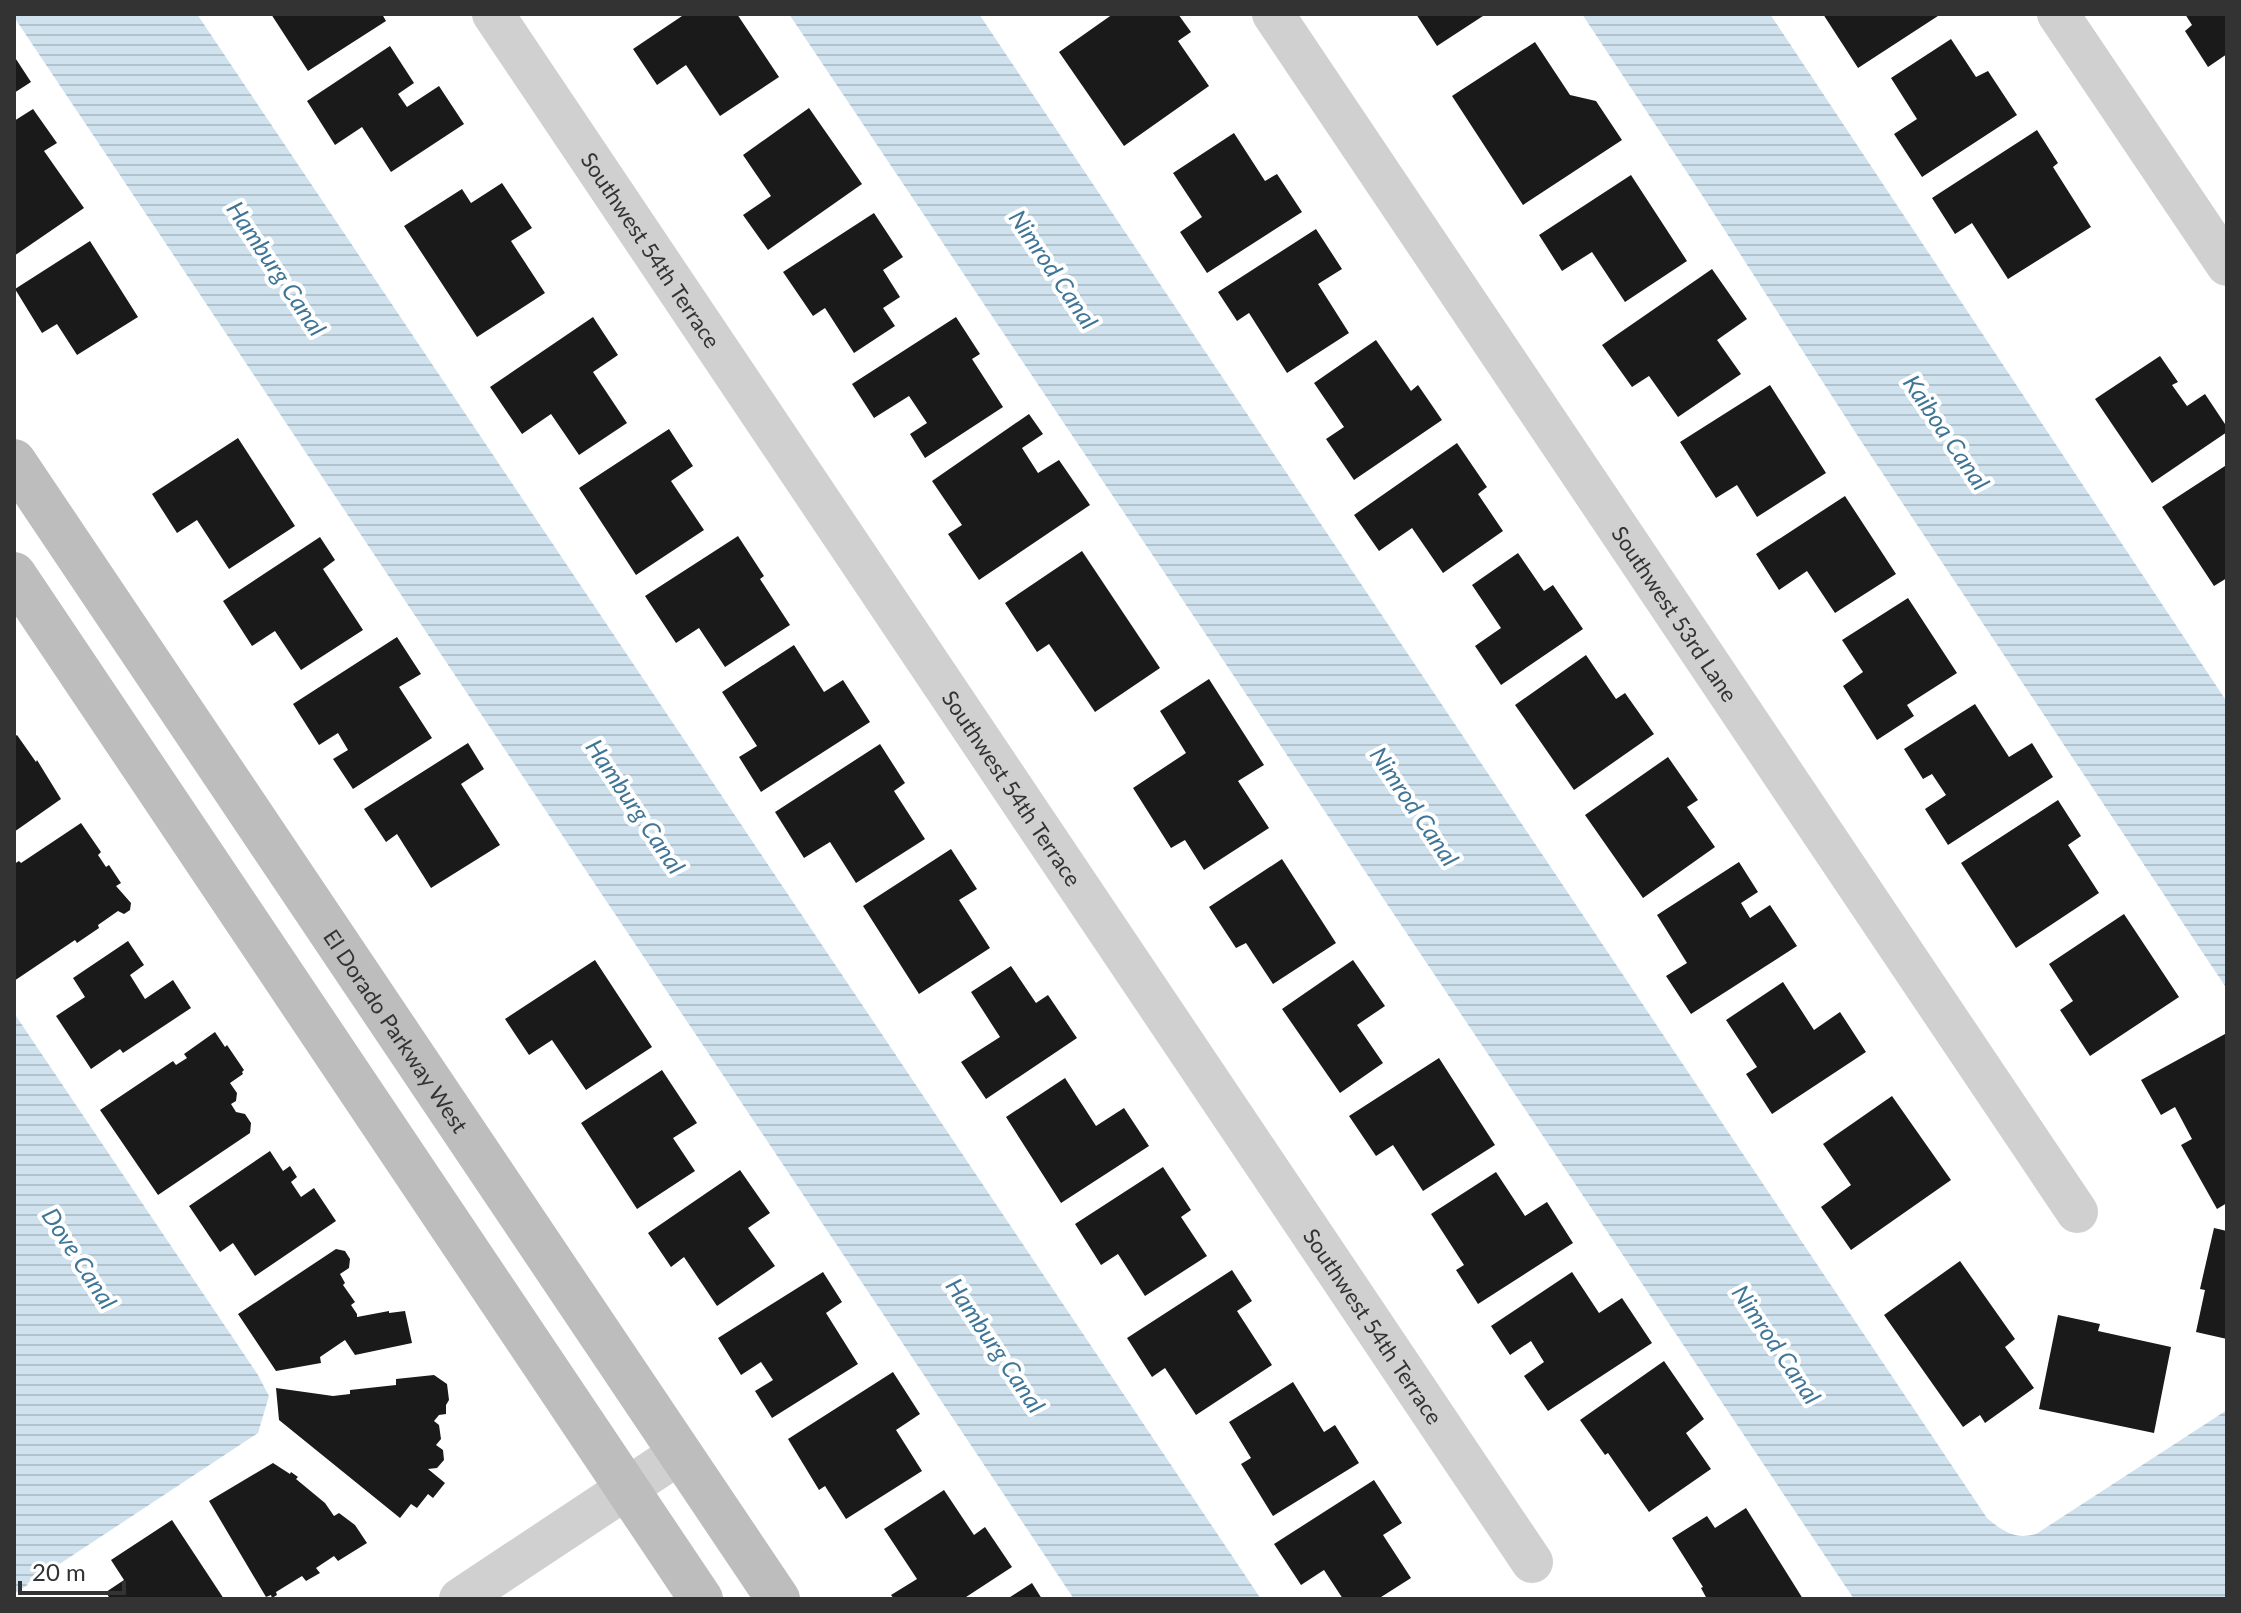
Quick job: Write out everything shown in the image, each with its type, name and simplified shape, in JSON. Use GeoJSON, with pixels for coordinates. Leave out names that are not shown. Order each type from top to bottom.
{"type":"FeatureCollection","features":[{"type":"Feature","properties":{"kind":"street","name":"Southwest 54th Terrace"},"geometry":{"type":"LineString","coordinates":[[493,14],[1532,1562]]}},
{"type":"Feature","properties":{"kind":"street","name":"Southwest 53rd Lane"},"geometry":{"type":"LineString","coordinates":[[1273,14],[2077,1212]]}},
{"type":"Feature","properties":{"kind":"street"},"geometry":{"type":"LineString","coordinates":[[2058,14],[2227,265]]}},
{"type":"Feature","properties":{"kind":"street","name":"El Dorado Parkway West"},"geometry":{"type":"LineString","coordinates":[[14,461],[778,1599]]}},
{"type":"Feature","properties":{"kind":"street"},"geometry":{"type":"LineString","coordinates":[[14,574],[701,1599]]}},
{"type":"Feature","properties":{"kind":"street"},"geometry":{"type":"LineString","coordinates":[[96,697],[149,663]]}},
{"type":"Feature","properties":{"kind":"street"},"geometry":{"type":"LineString","coordinates":[[460,1599],[680,1453]]}},
{"type":"Feature","properties":{"kind":"water","name":"Hamburg Canal"},"geometry":{"type":"Polygon","coordinates":[[[14,14],[197,14],[1261,1599],[1074,1599],[14,14]]]}},
{"type":"Feature","properties":{"kind":"water","name":"Nimrod Canal"},"geometry":{"type":"Polygon","coordinates":[[[789,14],[979,14],[1987,1518],[2009,1533],[2022,1536],[2036,1534],[2227,1410],[2227,1596],[2222,1599],[1854,1599],[789,14]]]}},
{"type":"Feature","properties":{"kind":"water","name":"Kaiboa Canal"},"geometry":{"type":"Polygon","coordinates":[[[1582,14],[1770,14],[2227,702],[2227,989],[1861,441],[1582,14]]]}},
{"type":"Feature","properties":{"kind":"water","name":"Dove Canal"},"geometry":{"type":"Polygon","coordinates":[[[14,1013],[258,1375],[269,1396],[258,1433],[14,1594],[14,1013]]]}},
{"type":"Feature","properties":{"kind":"building"},"geometry":{"type":"Polygon","coordinates":[[[271,14],[382,14],[386,21],[308,71],[271,14]]]}},
{"type":"Feature","properties":{"kind":"building"},"geometry":{"type":"Polygon","coordinates":[[[685,14],[737,14],[779,77],[720,116],[686,65],[657,85],[633,49],[685,14]]]}},
{"type":"Feature","properties":{"kind":"building"},"geometry":{"type":"Polygon","coordinates":[[[1113,14],[1178,14],[1191,32],[1178,41],[1209,86],[1124,146],[1059,52],[1113,14]]]}},
{"type":"Feature","properties":{"kind":"building"},"geometry":{"type":"Polygon","coordinates":[[[1416,14],[1486,14],[1437,46],[1416,14]]]}},
{"type":"Feature","properties":{"kind":"building"},"geometry":{"type":"Polygon","coordinates":[[[1823,14],[1941,14],[1858,68],[1823,14]]]}},
{"type":"Feature","properties":{"kind":"building"},"geometry":{"type":"Polygon","coordinates":[[[2185,14],[2227,14],[2227,54],[2208,67],[2185,31],[2192,25],[2185,14]]]}},
{"type":"Feature","properties":{"kind":"building"},"geometry":{"type":"Polygon","coordinates":[[[1951,39],[1976,77],[1988,71],[2017,115],[1922,177],[1894,134],[1917,119],[1891,78],[1951,39]]]}},
{"type":"Feature","properties":{"kind":"building"},"geometry":{"type":"Polygon","coordinates":[[[1535,42],[1570,95],[1596,101],[1622,140],[1523,205],[1452,96],[1535,42]]]}},
{"type":"Feature","properties":{"kind":"building"},"geometry":{"type":"Polygon","coordinates":[[[390,46],[414,83],[398,94],[407,107],[439,86],[464,124],[391,172],[362,127],[335,145],[307,101],[390,46]]]}},
{"type":"Feature","properties":{"kind":"building"},"geometry":{"type":"Polygon","coordinates":[[[14,56],[31,82],[14,93],[14,56]]]}},
{"type":"Feature","properties":{"kind":"building"},"geometry":{"type":"Polygon","coordinates":[[[809,108],[862,184],[768,250],[743,215],[771,196],[743,155],[809,108]]]}},
{"type":"Feature","properties":{"kind":"building"},"geometry":{"type":"Polygon","coordinates":[[[33,109],[57,143],[44,151],[84,208],[14,256],[14,121],[33,109]]]}},
{"type":"Feature","properties":{"kind":"building"},"geometry":{"type":"Polygon","coordinates":[[[2037,130],[2058,163],[2053,167],[2091,227],[2008,279],[1972,223],[1955,234],[1932,198],[2037,130]]]}},
{"type":"Feature","properties":{"kind":"building"},"geometry":{"type":"Polygon","coordinates":[[[1234,133],[1265,181],[1277,174],[1302,212],[1207,273],[1180,232],[1202,217],[1173,173],[1234,133]]]}},
{"type":"Feature","properties":{"kind":"building"},"geometry":{"type":"Polygon","coordinates":[[[1631,175],[1687,261],[1625,302],[1592,252],[1562,271],[1539,235],[1631,175]]]}},
{"type":"Feature","properties":{"kind":"building"},"geometry":{"type":"Polygon","coordinates":[[[502,183],[532,228],[511,241],[545,293],[477,337],[404,226],[462,189],[471,203],[502,183]]]}},
{"type":"Feature","properties":{"kind":"building"},"geometry":{"type":"Polygon","coordinates":[[[874,213],[903,257],[883,270],[900,297],[883,308],[895,326],[854,353],[825,308],[813,316],[783,272],[874,213]]]}},
{"type":"Feature","properties":{"kind":"building"},"geometry":{"type":"Polygon","coordinates":[[[1316,229],[1342,269],[1318,284],[1349,333],[1287,373],[1249,313],[1237,321],[1218,292],[1316,229]]]}},
{"type":"Feature","properties":{"kind":"building"},"geometry":{"type":"Polygon","coordinates":[[[90,241],[138,317],[77,355],[57,324],[42,333],[15,289],[90,241]]]}},
{"type":"Feature","properties":{"kind":"building"},"geometry":{"type":"Polygon","coordinates":[[[1712,269],[1747,319],[1717,340],[1741,374],[1678,417],[1649,376],[1632,387],[1602,345],[1712,269]]]}},
{"type":"Feature","properties":{"kind":"building"},"geometry":{"type":"Polygon","coordinates":[[[593,317],[618,355],[593,372],[627,423],[579,455],[551,414],[522,434],[490,387],[593,317]]]}},
{"type":"Feature","properties":{"kind":"building"},"geometry":{"type":"Polygon","coordinates":[[[956,317],[980,354],[972,359],[1003,407],[925,458],[910,434],[927,423],[909,396],[874,418],[852,384],[956,317]]]}},
{"type":"Feature","properties":{"kind":"building"},"geometry":{"type":"Polygon","coordinates":[[[1376,340],[1411,391],[1418,385],[1442,420],[1354,480],[1326,439],[1344,427],[1314,383],[1376,340]]]}},
{"type":"Feature","properties":{"kind":"building"},"geometry":{"type":"Polygon","coordinates":[[[2160,356],[2178,382],[2172,385],[2187,406],[2205,394],[2227,427],[2227,432],[2152,483],[2095,399],[2160,356]]]}},
{"type":"Feature","properties":{"kind":"building"},"geometry":{"type":"Polygon","coordinates":[[[1770,385],[1826,473],[1757,517],[1737,485],[1716,498],[1680,442],[1770,385]]]}},
{"type":"Feature","properties":{"kind":"building"},"geometry":{"type":"Polygon","coordinates":[[[1029,414],[1043,434],[1022,448],[1038,473],[1059,460],[1090,505],[979,580],[948,534],[962,525],[932,481],[1029,414]]]}},
{"type":"Feature","properties":{"kind":"building"},"geometry":{"type":"Polygon","coordinates":[[[669,429],[693,466],[671,481],[704,530],[636,575],[579,488],[669,429]]]}},
{"type":"Feature","properties":{"kind":"building"},"geometry":{"type":"Polygon","coordinates":[[[238,438],[295,526],[229,569],[197,520],[177,533],[152,494],[238,438]]]}},
{"type":"Feature","properties":{"kind":"building"},"geometry":{"type":"Polygon","coordinates":[[[1457,443],[1487,487],[1478,494],[1503,531],[1443,573],[1412,528],[1379,551],[1354,515],[1457,443]]]}},
{"type":"Feature","properties":{"kind":"building"},"geometry":{"type":"Polygon","coordinates":[[[2225,466],[2227,578],[2214,586],[2162,507],[2225,466]]]}},
{"type":"Feature","properties":{"kind":"building"},"geometry":{"type":"Polygon","coordinates":[[[1845,496],[1896,574],[1835,613],[1807,571],[1779,590],[1756,554],[1845,496]]]}},
{"type":"Feature","properties":{"kind":"building"},"geometry":{"type":"Polygon","coordinates":[[[738,536],[764,576],[760,579],[790,625],[725,667],[699,628],[676,643],[645,596],[738,536]]]}},
{"type":"Feature","properties":{"kind":"building"},"geometry":{"type":"Polygon","coordinates":[[[320,537],[335,560],[323,569],[363,630],[301,670],[275,631],[252,646],[223,601],[320,537]]]}},
{"type":"Feature","properties":{"kind":"building"},"geometry":{"type":"Polygon","coordinates":[[[1082,551],[1160,668],[1095,712],[1049,644],[1037,652],[1005,603],[1082,551]]]}},
{"type":"Feature","properties":{"kind":"building"},"geometry":{"type":"Polygon","coordinates":[[[1518,553],[1544,591],[1553,585],[1583,629],[1501,685],[1475,646],[1501,628],[1472,585],[1518,553]]]}},
{"type":"Feature","properties":{"kind":"building"},"geometry":{"type":"Polygon","coordinates":[[[1908,598],[1957,673],[1907,705],[1914,716],[1877,740],[1843,686],[1863,672],[1842,640],[1908,598]]]}},
{"type":"Feature","properties":{"kind":"building"},"geometry":{"type":"Polygon","coordinates":[[[397,637],[421,674],[399,687],[432,738],[353,789],[333,759],[348,750],[338,733],[319,745],[293,704],[397,637]]]}},
{"type":"Feature","properties":{"kind":"building"},"geometry":{"type":"Polygon","coordinates":[[[794,645],[824,692],[843,680],[870,722],[761,792],[739,757],[757,746],[722,692],[794,645]]]}},
{"type":"Feature","properties":{"kind":"building"},"geometry":{"type":"Polygon","coordinates":[[[1586,655],[1616,699],[1625,693],[1654,734],[1574,790],[1515,705],[1586,655]]]}},
{"type":"Feature","properties":{"kind":"building"},"geometry":{"type":"Polygon","coordinates":[[[1209,679],[1264,765],[1238,781],[1269,828],[1204,870],[1185,840],[1171,848],[1133,788],[1186,753],[1160,711],[1209,679]]]}},
{"type":"Feature","properties":{"kind":"building"},"geometry":{"type":"Polygon","coordinates":[[[1975,704],[2009,757],[2032,743],[2053,777],[1948,845],[1925,809],[1946,795],[1932,774],[1923,779],[1904,749],[1975,704]]]}},
{"type":"Feature","properties":{"kind":"building"},"geometry":{"type":"Polygon","coordinates":[[[17,735],[61,799],[14,832],[14,737],[17,735]]]}},
{"type":"Feature","properties":{"kind":"building"},"geometry":{"type":"Polygon","coordinates":[[[468,743],[484,769],[461,784],[500,845],[431,888],[397,834],[386,842],[364,809],[468,743]]]}},
{"type":"Feature","properties":{"kind":"building"},"geometry":{"type":"Polygon","coordinates":[[[880,744],[905,783],[894,791],[925,839],[856,883],[830,842],[804,858],[775,812],[880,744]]]}},
{"type":"Feature","properties":{"kind":"building"},"geometry":{"type":"Polygon","coordinates":[[[1668,757],[1698,800],[1687,807],[1715,847],[1643,898],[1585,815],[1668,757]]]}},
{"type":"Feature","properties":{"kind":"building"},"geometry":{"type":"Polygon","coordinates":[[[2058,800],[2081,836],[2068,845],[2099,893],[2016,948],[1961,863],[2058,800]]]}},
{"type":"Feature","properties":{"kind":"building"},"geometry":{"type":"Polygon","coordinates":[[[81,823],[101,852],[98,855],[106,867],[109,865],[121,883],[116,886],[131,903],[130,910],[124,914],[118,911],[77,943],[75,940],[14,981],[14,864],[21,863],[81,823]]]}},
{"type":"Feature","properties":{"kind":"building"},"geometry":{"type":"Polygon","coordinates":[[[951,849],[977,889],[959,900],[990,948],[919,994],[863,906],[951,849]]]}},
{"type":"Feature","properties":{"kind":"building"},"geometry":{"type":"Polygon","coordinates":[[[1282,859],[1336,943],[1273,984],[1246,943],[1236,948],[1209,907],[1282,859]]]}},
{"type":"Feature","properties":{"kind":"building"},"geometry":{"type":"Polygon","coordinates":[[[1739,862],[1758,892],[1741,903],[1750,918],[1770,905],[1797,946],[1691,1014],[1666,976],[1687,963],[1657,915],[1739,862]]]}},
{"type":"Feature","properties":{"kind":"building"},"geometry":{"type":"Polygon","coordinates":[[[2124,914],[2179,997],[2090,1056],[2060,1010],[2073,1001],[2049,964],[2124,914]]]}},
{"type":"Feature","properties":{"kind":"building"},"geometry":{"type":"Polygon","coordinates":[[[128,941],[144,965],[130,975],[145,999],[173,980],[191,1008],[123,1053],[120,1049],[91,1069],[56,1016],[85,997],[73,978],[128,941]]]}},
{"type":"Feature","properties":{"kind":"building"},"geometry":{"type":"Polygon","coordinates":[[[595,960],[652,1047],[586,1090],[552,1040],[529,1055],[505,1019],[595,960]]]}},
{"type":"Feature","properties":{"kind":"building"},"geometry":{"type":"Polygon","coordinates":[[[1353,960],[1385,1006],[1357,1025],[1383,1063],[1340,1093],[1282,1009],[1353,960]]]}},
{"type":"Feature","properties":{"kind":"building"},"geometry":{"type":"Polygon","coordinates":[[[1011,966],[1036,1003],[1048,995],[1077,1038],[986,1099],[961,1062],[1000,1037],[971,992],[1011,966]]]}},
{"type":"Feature","properties":{"kind":"building"},"geometry":{"type":"Polygon","coordinates":[[[1783,982],[1814,1030],[1840,1012],[1866,1052],[1772,1114],[1746,1074],[1757,1067],[1726,1020],[1783,982]]]}},
{"type":"Feature","properties":{"kind":"building"},"geometry":{"type":"Polygon","coordinates":[[[215,1032],[244,1070],[230,1083],[237,1093],[236,1101],[231,1104],[251,1123],[250,1133],[158,1195],[100,1110],[173,1061],[176,1065],[187,1058],[184,1054],[215,1032]]]}},
{"type":"Feature","properties":{"kind":"building"},"geometry":{"type":"Polygon","coordinates":[[[2225,1034],[2227,1203],[2217,1209],[2181,1145],[2192,1139],[2175,1107],[2161,1115],[2141,1080],[2225,1034]]]}},
{"type":"Feature","properties":{"kind":"building"},"geometry":{"type":"Polygon","coordinates":[[[1439,1058],[1495,1145],[1423,1191],[1393,1145],[1376,1156],[1349,1116],[1439,1058]]]}},
{"type":"Feature","properties":{"kind":"building"},"geometry":{"type":"Polygon","coordinates":[[[662,1070],[697,1123],[673,1138],[695,1171],[637,1209],[581,1123],[662,1070]]]}},
{"type":"Feature","properties":{"kind":"building"},"geometry":{"type":"Polygon","coordinates":[[[1065,1078],[1096,1126],[1124,1108],[1149,1146],[1061,1203],[1006,1117],[1065,1078]]]}},
{"type":"Feature","properties":{"kind":"building"},"geometry":{"type":"Polygon","coordinates":[[[1892,1096],[1951,1180],[1851,1250],[1821,1207],[1851,1185],[1823,1144],[1892,1096]]]}},
{"type":"Feature","properties":{"kind":"building"},"geometry":{"type":"Polygon","coordinates":[[[270,1151],[283,1171],[290,1166],[297,1177],[291,1182],[301,1197],[314,1188],[336,1221],[255,1276],[233,1243],[220,1252],[189,1206],[270,1151]]]}},
{"type":"Feature","properties":{"kind":"building"},"geometry":{"type":"Polygon","coordinates":[[[1163,1167],[1191,1210],[1181,1217],[1207,1256],[1145,1296],[1118,1254],[1101,1265],[1075,1224],[1163,1167]]]}},
{"type":"Feature","properties":{"kind":"building"},"geometry":{"type":"Polygon","coordinates":[[[740,1170],[770,1213],[748,1228],[775,1266],[717,1306],[684,1257],[671,1267],[648,1233],[740,1170]]]}},
{"type":"Feature","properties":{"kind":"building"},"geometry":{"type":"Polygon","coordinates":[[[1496,1172],[1525,1216],[1547,1202],[1573,1243],[1478,1304],[1456,1270],[1464,1265],[1431,1214],[1496,1172]]]}},
{"type":"Feature","properties":{"kind":"building"},"geometry":{"type":"Polygon","coordinates":[[[2214,1228],[2227,1231],[2227,1339],[2196,1332],[2205,1290],[2200,1289],[2214,1228]]]}},
{"type":"Feature","properties":{"kind":"building"},"geometry":{"type":"Polygon","coordinates":[[[336,1249],[345,1251],[350,1259],[349,1268],[340,1274],[345,1283],[343,1285],[355,1302],[351,1305],[357,1317],[405,1311],[412,1343],[355,1355],[345,1340],[320,1357],[321,1363],[276,1371],[238,1314],[336,1249]]]}},
{"type":"Feature","properties":{"kind":"building"},"geometry":{"type":"Polygon","coordinates":[[[1960,1261],[2015,1339],[2005,1347],[2034,1388],[1985,1423],[1980,1415],[1963,1427],[1884,1315],[1960,1261]]]}},
{"type":"Feature","properties":{"kind":"building"},"geometry":{"type":"Polygon","coordinates":[[[1232,1270],[1252,1301],[1237,1311],[1272,1365],[1196,1415],[1165,1368],[1152,1377],[1127,1338],[1232,1270]]]}},
{"type":"Feature","properties":{"kind":"building"},"geometry":{"type":"Polygon","coordinates":[[[823,1272],[842,1302],[826,1313],[858,1364],[772,1418],[755,1391],[773,1380],[761,1362],[741,1375],[718,1338],[823,1272]]]}},
{"type":"Feature","properties":{"kind":"building"},"geometry":{"type":"Polygon","coordinates":[[[1572,1272],[1599,1313],[1622,1298],[1652,1343],[1548,1411],[1524,1376],[1544,1362],[1531,1341],[1510,1355],[1491,1326],[1572,1272]]]}},
{"type":"Feature","properties":{"kind":"building"},"geometry":{"type":"Polygon","coordinates":[[[2058,1315],[2100,1324],[2098,1331],[2171,1347],[2154,1433],[2039,1409],[2058,1315]]]}},
{"type":"Feature","properties":{"kind":"building"},"geometry":{"type":"Polygon","coordinates":[[[1664,1361],[1704,1419],[1686,1433],[1711,1469],[1649,1512],[1608,1453],[1605,1455],[1580,1420],[1664,1361]]]}},
{"type":"Feature","properties":{"kind":"building"},"geometry":{"type":"Polygon","coordinates":[[[893,1372],[920,1414],[896,1430],[922,1471],[846,1519],[825,1486],[819,1490],[788,1439],[893,1372]]]}},
{"type":"Feature","properties":{"kind":"building"},"geometry":{"type":"Polygon","coordinates":[[[434,1375],[447,1384],[449,1400],[446,1414],[439,1415],[434,1421],[439,1425],[441,1439],[436,1445],[443,1450],[444,1460],[437,1468],[428,1469],[445,1483],[433,1498],[428,1494],[417,1508],[411,1504],[400,1518],[279,1420],[276,1388],[333,1396],[350,1394],[350,1390],[396,1385],[396,1379],[434,1375]]]}},
{"type":"Feature","properties":{"kind":"building"},"geometry":{"type":"Polygon","coordinates":[[[1293,1382],[1324,1432],[1335,1425],[1359,1463],[1273,1516],[1241,1464],[1251,1458],[1229,1422],[1293,1382]]]}},
{"type":"Feature","properties":{"kind":"building"},"geometry":{"type":"Polygon","coordinates":[[[273,1463],[298,1477],[296,1479],[325,1503],[334,1516],[339,1513],[355,1525],[367,1543],[338,1561],[334,1556],[316,1568],[320,1573],[306,1581],[302,1576],[276,1592],[277,1595],[272,1598],[271,1595],[266,1597],[209,1501],[273,1463]]]}},
{"type":"Feature","properties":{"kind":"building"},"geometry":{"type":"Polygon","coordinates":[[[1374,1480],[1402,1523],[1383,1535],[1411,1578],[1378,1599],[1343,1599],[1324,1570],[1301,1585],[1274,1544],[1374,1480]]]}},
{"type":"Feature","properties":{"kind":"building"},"geometry":{"type":"Polygon","coordinates":[[[944,1490],[974,1535],[985,1527],[1012,1567],[963,1599],[894,1599],[891,1595],[917,1579],[884,1529],[944,1490]]]}},
{"type":"Feature","properties":{"kind":"building"},"geometry":{"type":"Polygon","coordinates":[[[1746,1508],[1803,1599],[1707,1599],[1703,1587],[1672,1538],[1707,1516],[1715,1528],[1746,1508]]]}},
{"type":"Feature","properties":{"kind":"building"},"geometry":{"type":"Polygon","coordinates":[[[172,1520],[224,1599],[110,1599],[106,1592],[124,1580],[111,1560],[172,1520]]]}},
{"type":"Feature","properties":{"kind":"building"},"geometry":{"type":"Polygon","coordinates":[[[1032,1583],[1042,1599],[1007,1599],[1032,1583]]]}}]}
